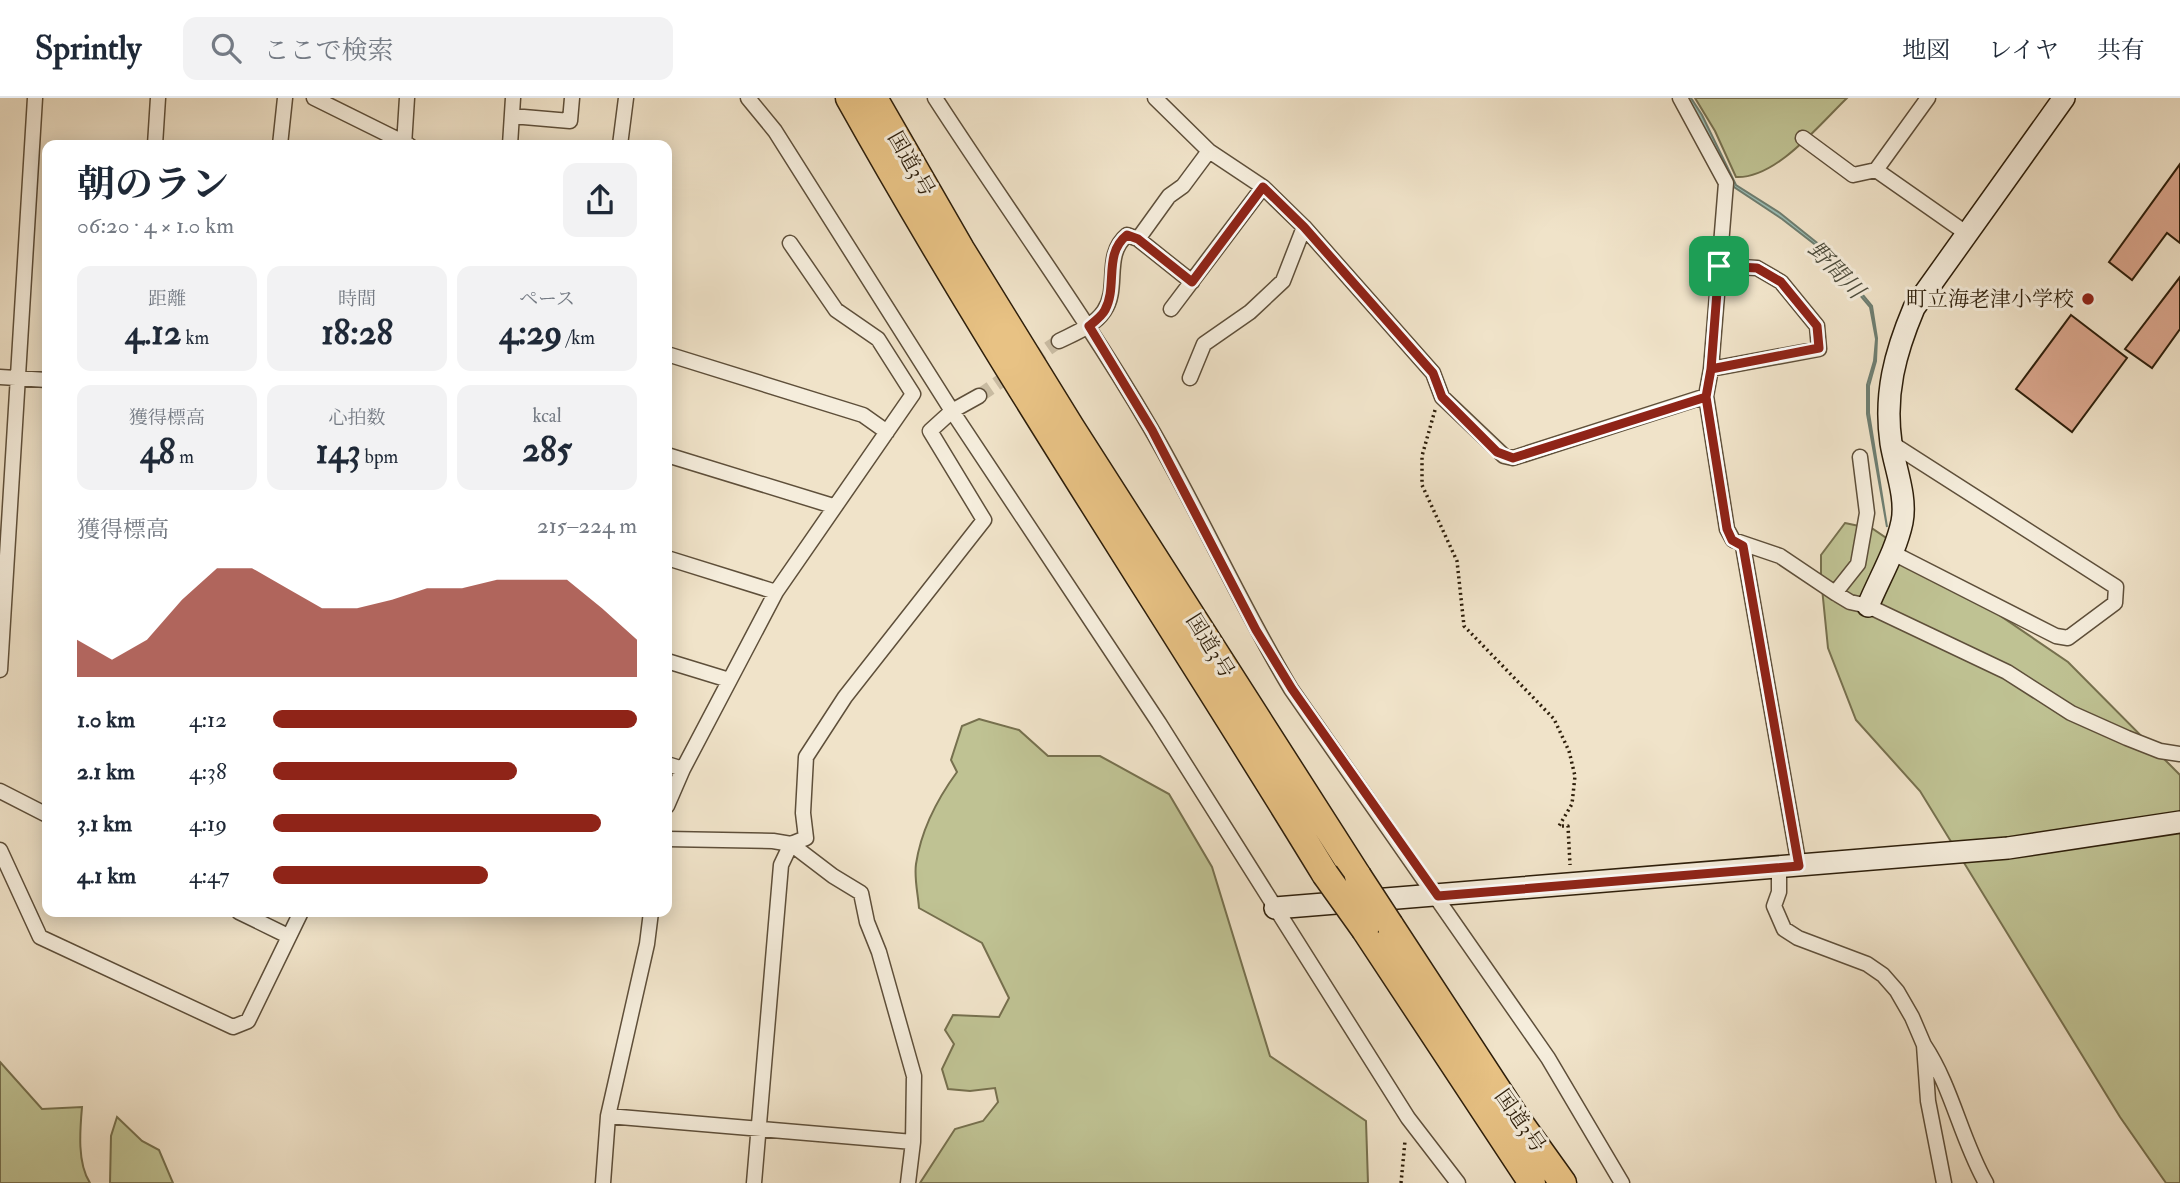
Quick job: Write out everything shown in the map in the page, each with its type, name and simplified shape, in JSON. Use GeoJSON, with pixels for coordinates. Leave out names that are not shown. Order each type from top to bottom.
{"type":"FeatureCollection","features":[{"type":"Feature","properties":{"kind":"highway","name":"国道3号"},"geometry":{"type":"LineString","coordinates":[[849,98],[908,203],[986,332],[1205,678],[1325,874],[1377,927],[1563,1183]]}},
{"type":"Feature","properties":{"kind":"highway","name":"国道3号"},"geometry":{"type":"LineString","coordinates":[[874,98],[947,226],[1071,428],[1358,876],[1377,927],[1532,1183]]}},
{"type":"Feature","properties":{"kind":"street"},"geometry":{"type":"LineString","coordinates":[[0,670],[35,98]]}},
{"type":"Feature","properties":{"kind":"street"},"geometry":{"type":"LineString","coordinates":[[155,140],[158,98]]}},
{"type":"Feature","properties":{"kind":"street"},"geometry":{"type":"LineString","coordinates":[[281,140],[285,98]]}},
{"type":"Feature","properties":{"kind":"street"},"geometry":{"type":"LineString","coordinates":[[314,98],[398,140]]}},
{"type":"Feature","properties":{"kind":"street"},"geometry":{"type":"LineString","coordinates":[[406,140],[407,98]]}},
{"type":"Feature","properties":{"kind":"street"},"geometry":{"type":"LineString","coordinates":[[510,140],[513,98]]}},
{"type":"Feature","properties":{"kind":"street"},"geometry":{"type":"LineString","coordinates":[[512,116],[570,121],[572,98]]}},
{"type":"Feature","properties":{"kind":"street"},"geometry":{"type":"LineString","coordinates":[[621,140],[626,98]]}},
{"type":"Feature","properties":{"kind":"street"},"geometry":{"type":"LineString","coordinates":[[748,98],[775,131],[952,411],[1159,723],[1408,1118],[1458,1183]]}},
{"type":"Feature","properties":{"kind":"street"},"geometry":{"type":"LineString","coordinates":[[935,98],[1089,326],[1152,430],[1256,630],[1284,677],[1548,1058],[1622,1183]]}},
{"type":"Feature","properties":{"kind":"street"},"geometry":{"type":"LineString","coordinates":[[1155,98],[1209,152],[1263,187],[1304,227],[1433,373],[1442,397],[1497,452],[1513,458],[1706,397]]}},
{"type":"Feature","properties":{"kind":"street"},"geometry":{"type":"LineString","coordinates":[[1680,98],[1726,183],[1711,369],[1706,397],[1727,529],[1732,540],[1743,546],[1780,556],[1850,602],[1868,606],[2007,671],[2071,713],[2160,751],[2180,754]]}},
{"type":"Feature","properties":{"kind":"street"},"geometry":{"type":"LineString","coordinates":[[1804,138],[1853,175],[1876,170],[1928,98]]}},
{"type":"Feature","properties":{"kind":"street"},"geometry":{"type":"LineString","coordinates":[[1868,606],[1902,521],[1902,500],[1891,443],[1888,410],[1889,385],[1899,344],[1914,308],[2064,98]]}},
{"type":"Feature","properties":{"kind":"street"},"geometry":{"type":"LineString","coordinates":[[1138,239],[1169,196],[1183,186],[1209,152]]}},
{"type":"Feature","properties":{"kind":"street"},"geometry":{"type":"LineString","coordinates":[[1876,170],[1966,233]]}},
{"type":"Feature","properties":{"kind":"street"},"geometry":{"type":"LineString","coordinates":[[1171,309],[1263,187]]}},
{"type":"Feature","properties":{"kind":"street"},"geometry":{"type":"LineString","coordinates":[[1190,378],[1204,344],[1250,312],[1283,281],[1304,227]]}},
{"type":"Feature","properties":{"kind":"street"},"geometry":{"type":"LineString","coordinates":[[1059,341],[1089,326],[1105,310],[1113,259],[1118,242],[1127,235],[1138,239],[1192,282]]}},
{"type":"Feature","properties":{"kind":"street"},"geometry":{"type":"LineString","coordinates":[[672,794],[776,592],[913,394],[878,338],[836,310],[790,243]]}},
{"type":"Feature","properties":{"kind":"street"},"geometry":{"type":"LineString","coordinates":[[1711,369],[1819,348],[1817,326],[1781,282],[1757,268],[1719,266]]}},
{"type":"Feature","properties":{"kind":"street"},"geometry":{"type":"LineString","coordinates":[[672,356],[863,415],[887,432]]}},
{"type":"Feature","properties":{"kind":"street"},"geometry":{"type":"LineString","coordinates":[[0,377],[42,380]]}},
{"type":"Feature","properties":{"kind":"street"},"geometry":{"type":"LineString","coordinates":[[754,1183],[781,864],[791,844],[806,838],[803,813],[806,757],[845,697],[984,520],[930,431],[952,411],[979,396]]}},
{"type":"Feature","properties":{"kind":"street"},"geometry":{"type":"LineString","coordinates":[[1891,443],[2116,587],[2115,603],[2068,638],[2056,636],[1891,552]]}},
{"type":"Feature","properties":{"kind":"street"},"geometry":{"type":"LineString","coordinates":[[672,457],[833,506]]}},
{"type":"Feature","properties":{"kind":"street"},"geometry":{"type":"LineString","coordinates":[[1835,593],[1858,564],[1867,513],[1860,457]]}},
{"type":"Feature","properties":{"kind":"street"},"geometry":{"type":"LineString","coordinates":[[1743,546],[1789,867],[1774,906],[1784,929],[1798,938],[1867,964],[1883,975],[1897,991],[1933,1059],[1966,1145],[1986,1183]]}},
{"type":"Feature","properties":{"kind":"street"},"geometry":{"type":"LineString","coordinates":[[672,560],[776,592]]}},
{"type":"Feature","properties":{"kind":"street"},"geometry":{"type":"LineString","coordinates":[[672,663],[729,680]]}},
{"type":"Feature","properties":{"kind":"street"},"geometry":{"type":"LineString","coordinates":[[672,766],[683,769]]}},
{"type":"Feature","properties":{"kind":"street"},"geometry":{"type":"LineString","coordinates":[[0,791],[42,812]]}},
{"type":"Feature","properties":{"kind":"street"},"geometry":{"type":"LineString","coordinates":[[1275,908],[2008,848],[2180,822]]}},
{"type":"Feature","properties":{"kind":"street"},"geometry":{"type":"LineString","coordinates":[[672,839],[773,841],[791,844],[833,876],[861,893],[867,922],[879,952],[914,1076],[914,1142],[908,1183]]}},
{"type":"Feature","properties":{"kind":"street"},"geometry":{"type":"LineString","coordinates":[[0,850],[40,937],[233,1027],[248,1021],[298,917]]}},
{"type":"Feature","properties":{"kind":"street"},"geometry":{"type":"LineString","coordinates":[[249,917],[288,936]]}},
{"type":"Feature","properties":{"kind":"street"},"geometry":{"type":"LineString","coordinates":[[603,1183],[608,1116],[647,944],[650,917]]}},
{"type":"Feature","properties":{"kind":"street"},"geometry":{"type":"LineString","coordinates":[[1924,1045],[1928,1101],[1944,1183]]}},
{"type":"Feature","properties":{"kind":"street"},"geometry":{"type":"LineString","coordinates":[[608,1116],[914,1142]]}},
{"type":"Feature","properties":{"kind":"path"},"geometry":{"type":"LineString","coordinates":[[1442,397],[1431,418],[1425,443],[1422,485],[1457,561],[1464,626],[1554,719],[1569,751],[1574,776],[1572,804],[1559,826],[1568,826],[1571,884]]}},
{"type":"Feature","properties":{"kind":"path"},"geometry":{"type":"LineString","coordinates":[[1401,1183],[1408,1118]]}},
{"type":"Feature","properties":{"kind":"green space"},"geometry":{"type":"Polygon","coordinates":[[[1695,98],[1847,98],[1782,160],[1751,175],[1736,177],[1715,131],[1695,98]]]}},
{"type":"Feature","properties":{"kind":"green space"},"geometry":{"type":"Polygon","coordinates":[[[1845,523],[1873,529],[2068,662],[2180,775],[2180,1183],[2166,1183],[2120,1117],[1920,791],[1856,720],[1828,648],[1821,578],[1821,555],[1845,523]]]}},
{"type":"Feature","properties":{"kind":"green space"},"geometry":{"type":"Polygon","coordinates":[[[979,719],[1019,730],[1048,756],[1100,756],[1169,794],[1212,867],[1270,1056],[1366,1121],[1368,1183],[920,1183],[955,1129],[983,1121],[998,1102],[995,1088],[970,1091],[948,1089],[942,1069],[954,1044],[945,1030],[953,1015],[999,1017],[1009,998],[982,943],[919,908],[915,875],[918,852],[926,827],[957,772],[951,760],[962,726],[979,719]]]}},
{"type":"Feature","properties":{"kind":"green space"},"geometry":{"type":"Polygon","coordinates":[[[0,1062],[42,1109],[82,1107],[81,1156],[90,1183],[0,1183],[0,1062]]]}},
{"type":"Feature","properties":{"kind":"green space"},"geometry":{"type":"Polygon","coordinates":[[[117,1117],[142,1141],[159,1150],[173,1183],[110,1183],[111,1136],[117,1117]]]}},
{"type":"Feature","properties":{"kind":"water","name":"野間川"},"geometry":{"type":"Polygon","coordinates":[[[1686,98],[1691,98],[1702,115],[1736,185],[1780,213],[1826,250],[1872,306],[1877,338],[1876,361],[1869,386],[1869,413],[1887,527],[1867,414],[1867,385],[1874,361],[1876,339],[1870,307],[1822,250],[1734,187],[1686,98]]]}},
{"type":"Feature","properties":{"kind":"building"},"geometry":{"type":"Polygon","coordinates":[[[2180,164],[2180,243],[2167,233],[2132,280],[2109,262],[2180,164]]]}},
{"type":"Feature","properties":{"kind":"building"},"geometry":{"type":"Polygon","coordinates":[[[2180,277],[2180,329],[2152,368],[2125,349],[2180,277]]]}},
{"type":"Feature","properties":{"kind":"building","name":"町立海老津小学校"},"geometry":{"type":"Polygon","coordinates":[[[2071,315],[2127,358],[2072,432],[2016,389],[2071,315]]]}},
{"type":"Feature","properties":{"kind":"tunnel"},"geometry":{"type":"LineString","coordinates":[[979,396],[1059,341]]}},
{"type":"Feature","properties":{"kind":"place","name":"町立海老津小学校"},"geometry":{"type":"Point","coordinates":[2088,299]}},
{"type":"Feature","properties":{"kind":"route"},"geometry":{"type":"LineString","coordinates":[[1719,266],[1711,369],[1706,397],[1727,529],[1732,540],[1743,546],[1799,866],[1438,896],[1292,689],[1256,630],[1152,430],[1089,326],[1105,310],[1118,242],[1127,235],[1138,239],[1192,282],[1263,187],[1304,227],[1433,373],[1442,397],[1497,452],[1513,458],[1706,397],[1711,369],[1819,348],[1817,326],[1781,282],[1757,268],[1719,266]]}}]}
